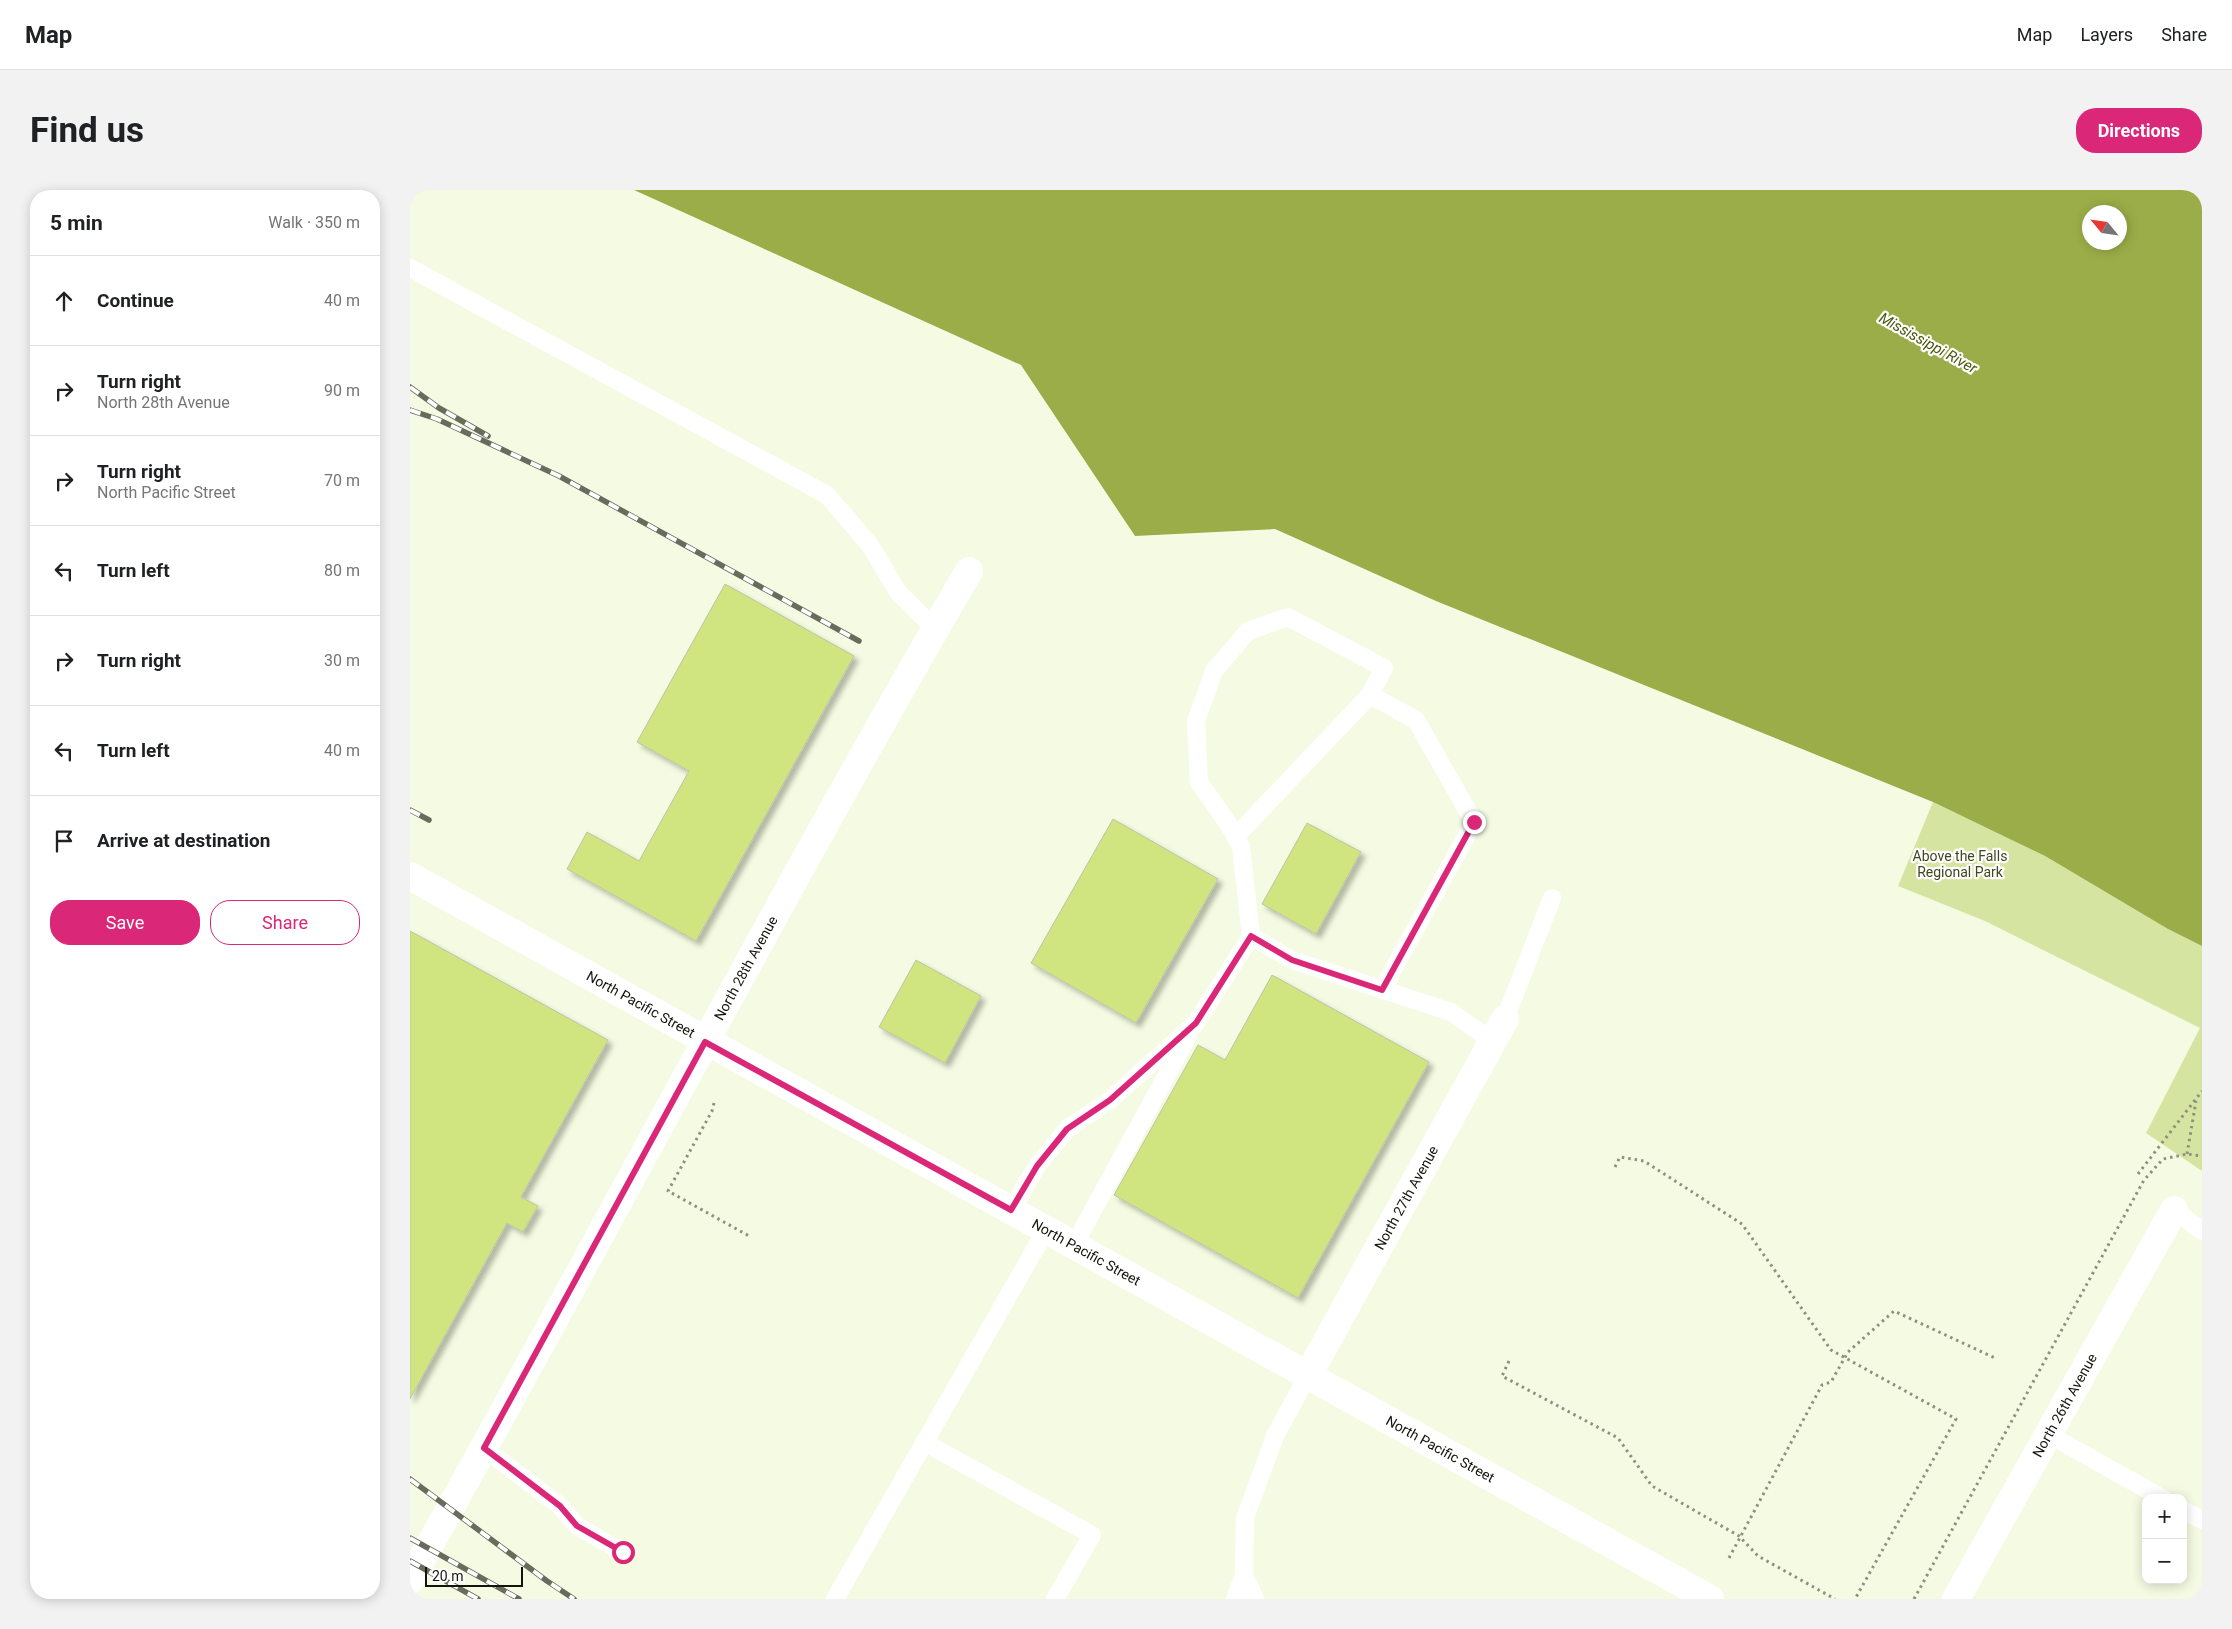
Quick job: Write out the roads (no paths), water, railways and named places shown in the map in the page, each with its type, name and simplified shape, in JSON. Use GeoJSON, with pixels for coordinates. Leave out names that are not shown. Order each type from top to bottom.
{"type":"FeatureCollection","features":[{"type":"Feature","properties":{"kind":"street","name":"North 28th Avenue"},"geometry":{"type":"LineString","coordinates":[[410,1580],[705,1042],[969,571]]}},
{"type":"Feature","properties":{"kind":"street","name":"North Pacific Street"},"geometry":{"type":"LineString","coordinates":[[410,876],[705,1042],[1074,1245],[1307,1377],[1710,1599]]}},
{"type":"Feature","properties":{"kind":"street","name":"North 27th Avenue"},"geometry":{"type":"LineString","coordinates":[[1307,1377],[1498,1030]]}},
{"type":"Feature","properties":{"kind":"street","name":"North 26th Avenue"},"geometry":{"type":"LineString","coordinates":[[1956,1599],[2174,1210]]}},
{"type":"Feature","properties":{"kind":"lane"},"geometry":{"type":"LineString","coordinates":[[410,268],[827,495],[870,545],[898,592],[935,629]]}},
{"type":"Feature","properties":{"kind":"lane"},"geometry":{"type":"LineString","coordinates":[[1074,1245],[1196,1023],[1251,936],[1241,846],[1199,782],[1196,721],[1214,671],[1248,630],[1288,617],[1384,668],[1370,695],[1236,836]]}},
{"type":"Feature","properties":{"kind":"lane"},"geometry":{"type":"LineString","coordinates":[[1370,695],[1416,720],[1474,822],[1382,990]]}},
{"type":"Feature","properties":{"kind":"lane"},"geometry":{"type":"LineString","coordinates":[[1251,936],[1292,960],[1451,1012],[1498,1030],[1552,898]]}},
{"type":"Feature","properties":{"kind":"lane"},"geometry":{"type":"LineString","coordinates":[[1011,1210],[1037,1166],[1067,1129],[1110,1100],[1196,1023]]}},
{"type":"Feature","properties":{"kind":"lane"},"geometry":{"type":"LineString","coordinates":[[2174,1210],[2202,1231]]}},
{"type":"Feature","properties":{"kind":"lane"},"geometry":{"type":"LineString","coordinates":[[835,1599],[1046,1230]]}},
{"type":"Feature","properties":{"kind":"lane"},"geometry":{"type":"LineString","coordinates":[[1235,1599],[1244,1575],[1245,1518],[1275,1436],[1307,1377]]}},
{"type":"Feature","properties":{"kind":"lane"},"geometry":{"type":"LineString","coordinates":[[2048,1434],[2155,1494]]}},
{"type":"Feature","properties":{"kind":"lane"},"geometry":{"type":"LineString","coordinates":[[924,1442],[1092,1535],[1056,1599]]}},
{"type":"Feature","properties":{"kind":"lane"},"geometry":{"type":"LineString","coordinates":[[484,1448],[560,1506],[577,1526],[623,1552]]}},
{"type":"Feature","properties":{"kind":"lane"},"geometry":{"type":"LineString","coordinates":[[2187,1512],[2202,1520]]}},
{"type":"Feature","properties":{"kind":"lane"},"geometry":{"type":"LineString","coordinates":[[1244,1575],[1255,1599]]}},
{"type":"Feature","properties":{"kind":"water","name":"Mississippi River"},"geometry":{"type":"Polygon","coordinates":[[[634,190],[2202,190],[2202,946],[2168,929],[2045,856],[1933,802],[1436,601],[1275,529],[1135,536],[1021,365],[634,190]]]}},
{"type":"Feature","properties":{"kind":"railway"},"geometry":{"type":"LineString","coordinates":[[410,387],[439,408],[488,436]]}},
{"type":"Feature","properties":{"kind":"railway"},"geometry":{"type":"LineString","coordinates":[[410,410],[437,419],[559,476],[859,641]]}},
{"type":"Feature","properties":{"kind":"railway"},"geometry":{"type":"LineString","coordinates":[[410,810],[429,820]]}},
{"type":"Feature","properties":{"kind":"railway"},"geometry":{"type":"LineString","coordinates":[[410,1479],[574,1599]]}},
{"type":"Feature","properties":{"kind":"railway"},"geometry":{"type":"LineString","coordinates":[[410,1538],[519,1599]]}},
{"type":"Feature","properties":{"kind":"railway"},"geometry":{"type":"LineString","coordinates":[[410,1561],[478,1599]]}},
{"type":"Feature","properties":{"kind":"park label","name":"Above the Falls Regional Park"},"geometry":{"type":"Point","coordinates":[1960,864]}}]}
